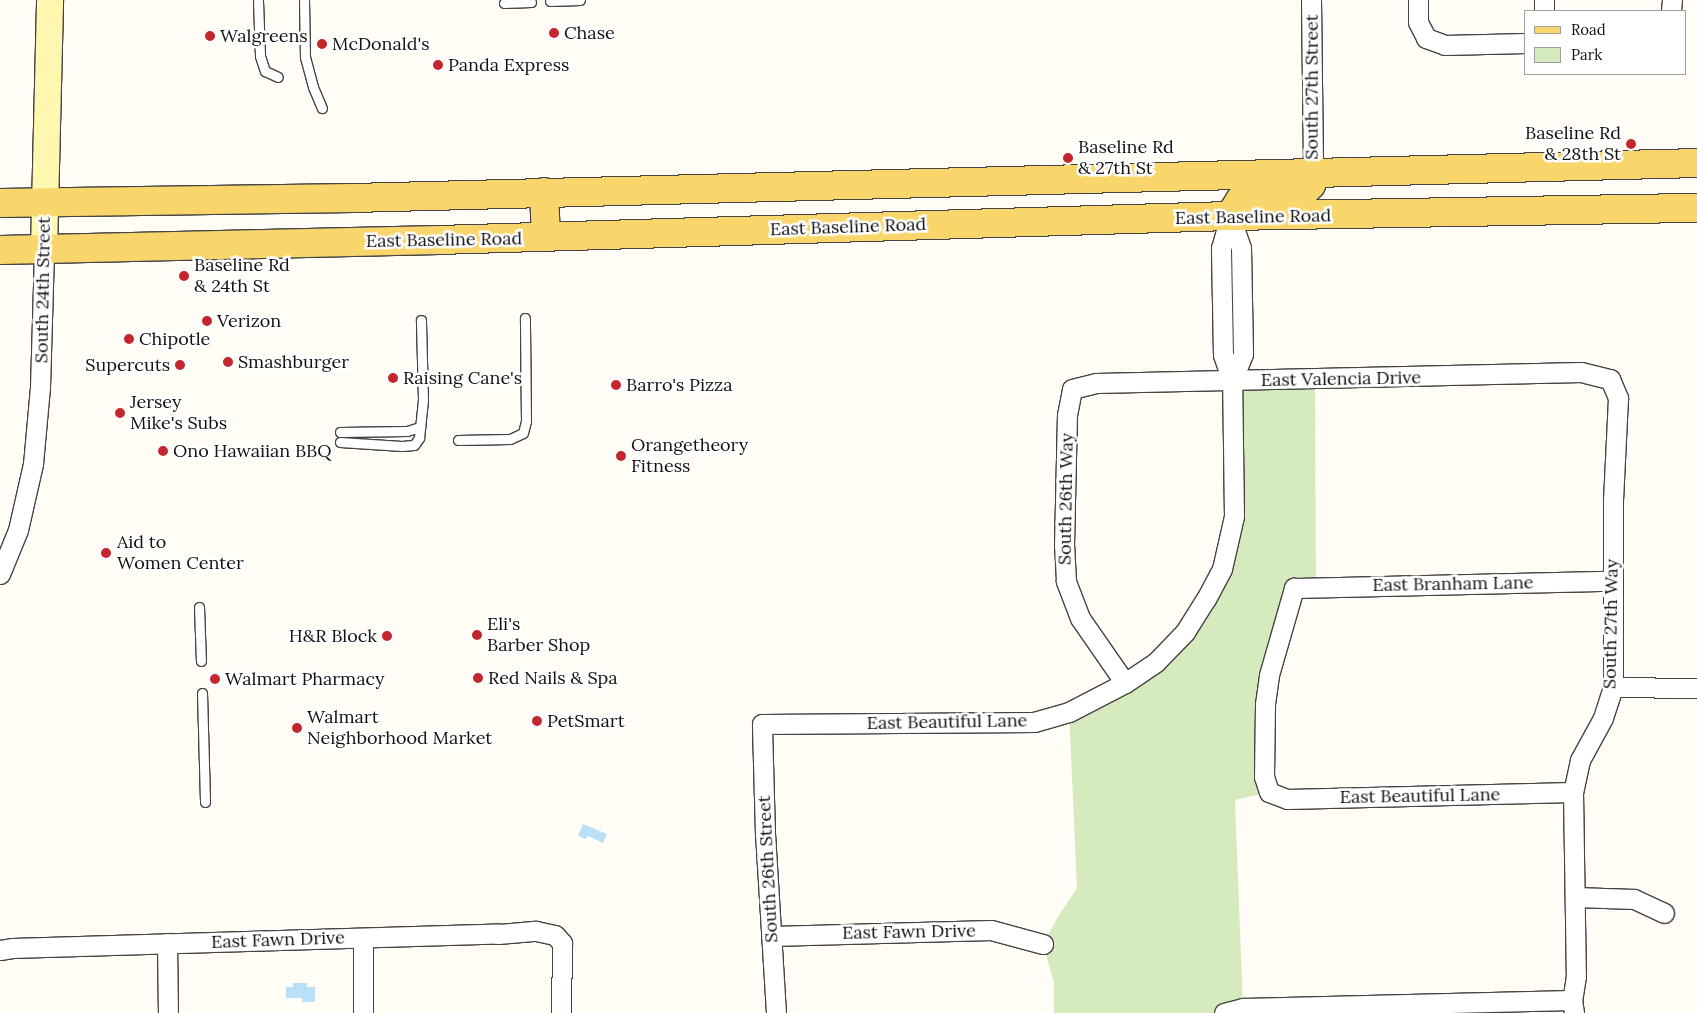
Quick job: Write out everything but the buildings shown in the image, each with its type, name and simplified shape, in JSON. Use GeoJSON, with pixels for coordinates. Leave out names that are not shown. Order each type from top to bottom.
{"type":"FeatureCollection","features":[{"type":"Feature","properties":{"kind":"main road","name":"South 24th Street"},"geometry":{"type":"LineString","coordinates":[[44,249],[50,0]]}},
{"type":"Feature","properties":{"kind":"main road"},"geometry":{"type":"LineString","coordinates":[[0,203],[544,192],[1697,164]]}},
{"type":"Feature","properties":{"kind":"main road"},"geometry":{"type":"LineString","coordinates":[[1313,174],[1333,201],[1356,215]]}},
{"type":"Feature","properties":{"kind":"main road"},"geometry":{"type":"LineString","coordinates":[[1178,177],[1194,183],[1210,194],[1230,216],[1240,200],[1304,192],[1311,185],[1313,174]]}},
{"type":"Feature","properties":{"kind":"main road"},"geometry":{"type":"LineString","coordinates":[[882,226],[883,184]]}},
{"type":"Feature","properties":{"kind":"main road"},"geometry":{"type":"LineString","coordinates":[[544,192],[546,237]]}},
{"type":"Feature","properties":{"kind":"main road","name":"East Baseline Road"},"geometry":{"type":"LineString","coordinates":[[0,250],[546,237],[1230,216],[1697,208]]}},
{"type":"Feature","properties":{"kind":"street","name":"South 27th Street"},"geometry":{"type":"LineString","coordinates":[[1311,0],[1313,174]]}},
{"type":"Feature","properties":{"kind":"street"},"geometry":{"type":"LineString","coordinates":[[1418,0],[1418,22],[1426,38],[1445,45],[1524,44]]}},
{"type":"Feature","properties":{"kind":"street"},"geometry":{"type":"LineString","coordinates":[[1125,683],[1156,662],[1185,632],[1222,569],[1234,516],[1232,381],[1243,354],[1241,248],[1230,216]]}},
{"type":"Feature","properties":{"kind":"street","name":"South 24th Street"},"geometry":{"type":"LineString","coordinates":[[0,574],[18,530],[33,464],[40,387],[44,249]]}},
{"type":"Feature","properties":{"kind":"street","name":"East Valencia Drive"},"geometry":{"type":"LineString","coordinates":[[1072,389],[1096,383],[1581,372],[1610,379]]}},
{"type":"Feature","properties":{"kind":"street","name":"South 27th Way"},"geometry":{"type":"LineString","coordinates":[[1573,1007],[1576,976],[1573,792],[1580,760],[1603,718],[1613,687],[1612,581],[1618,398],[1610,379]]}},
{"type":"Feature","properties":{"kind":"street","name":"South 26th Way"},"geometry":{"type":"LineString","coordinates":[[1072,389],[1067,415],[1064,546],[1066,580],[1080,618],[1125,683]]}},
{"type":"Feature","properties":{"kind":"street","name":"East Branham Lane"},"geometry":{"type":"LineString","coordinates":[[1268,792],[1264,777],[1265,704],[1270,675],[1294,588],[1612,581]]}},
{"type":"Feature","properties":{"kind":"street","name":"East Beautiful Lane"},"geometry":{"type":"LineString","coordinates":[[762,724],[1034,722],[1069,712],[1125,683]]}},
{"type":"Feature","properties":{"kind":"street"},"geometry":{"type":"LineString","coordinates":[[1613,687],[1697,688]]}},
{"type":"Feature","properties":{"kind":"street","name":"South 26th Street"},"geometry":{"type":"LineString","coordinates":[[762,724],[765,834],[776,1013]]}},
{"type":"Feature","properties":{"kind":"street","name":"East Beautiful Lane"},"geometry":{"type":"LineString","coordinates":[[1268,792],[1287,799],[1573,792]]}},
{"type":"Feature","properties":{"kind":"street"},"geometry":{"type":"LineString","coordinates":[[1575,897],[1634,898],[1664,913]]}},
{"type":"Feature","properties":{"kind":"street","name":"East Fawn Drive"},"geometry":{"type":"LineString","coordinates":[[0,950],[12,948],[363,938],[536,930],[555,935],[562,943],[561,1013]]}},
{"type":"Feature","properties":{"kind":"street","name":"East Fawn Drive"},"geometry":{"type":"LineString","coordinates":[[772,936],[991,930],[1043,944]]}},
{"type":"Feature","properties":{"kind":"street"},"geometry":{"type":"LineString","coordinates":[[363,938],[363,1013]]}},
{"type":"Feature","properties":{"kind":"street"},"geometry":{"type":"LineString","coordinates":[[168,943],[168,1013]]}},
{"type":"Feature","properties":{"kind":"street"},"geometry":{"type":"LineString","coordinates":[[1224,1012],[1243,1008],[1573,1007]]}},
{"type":"Feature","properties":{"kind":"lane"},"geometry":{"type":"LineString","coordinates":[[304,0],[305,57],[313,88],[322,108]]}},
{"type":"Feature","properties":{"kind":"lane"},"geometry":{"type":"LineString","coordinates":[[550,1],[580,0]]}},
{"type":"Feature","properties":{"kind":"lane"},"geometry":{"type":"LineString","coordinates":[[258,1],[260,56],[265,71],[278,77]]}},
{"type":"Feature","properties":{"kind":"lane"},"geometry":{"type":"LineString","coordinates":[[504,3],[531,2]]}},
{"type":"Feature","properties":{"kind":"lane"},"geometry":{"type":"LineString","coordinates":[[458,440],[510,439],[516,438],[522,433],[526,421],[525,318]]}},
{"type":"Feature","properties":{"kind":"lane"},"geometry":{"type":"LineString","coordinates":[[340,442],[402,446],[414,445],[420,438],[423,399],[421,320]]}},
{"type":"Feature","properties":{"kind":"lane"},"geometry":{"type":"LineString","coordinates":[[340,432],[407,432],[420,427]]}},
{"type":"Feature","properties":{"kind":"lane"},"geometry":{"type":"LineString","coordinates":[[198,607],[201,661]]}},
{"type":"Feature","properties":{"kind":"lane"},"geometry":{"type":"LineString","coordinates":[[202,693],[206,802]]}},
{"type":"Feature","properties":{"kind":"green space"},"geometry":{"type":"Polygon","coordinates":[[[1315,380],[1316,587],[1294,588],[1269,675],[1269,792],[1235,800],[1243,1008],[1224,1013],[1054,1013],[1054,983],[1043,944],[1077,888],[1069,712],[1156,662],[1222,569],[1232,381],[1315,380]]]}},
{"type":"Feature","properties":{"kind":"water"},"geometry":{"type":"Polygon","coordinates":[[[583,824],[607,834],[603,843],[588,836],[586,839],[578,836],[583,824]]]}},
{"type":"Feature","properties":{"kind":"water"},"geometry":{"type":"Polygon","coordinates":[[[293,983],[307,983],[307,987],[315,987],[315,1002],[302,1002],[302,998],[286,998],[286,987],[293,987],[293,983]]]}},
{"type":"Feature","properties":{"kind":"place","name":"Chase"},"geometry":{"type":"Point","coordinates":[554,33]}},
{"type":"Feature","properties":{"kind":"place","name":"Walgreens"},"geometry":{"type":"Point","coordinates":[210,36]}},
{"type":"Feature","properties":{"kind":"place","name":"McDonald's"},"geometry":{"type":"Point","coordinates":[322,44]}},
{"type":"Feature","properties":{"kind":"place","name":"Panda Express"},"geometry":{"type":"Point","coordinates":[438,65]}},
{"type":"Feature","properties":{"kind":"place","name":"Baseline Rd & 28th St"},"geometry":{"type":"Point","coordinates":[1631,144]}},
{"type":"Feature","properties":{"kind":"place","name":"Baseline Rd & 27th St"},"geometry":{"type":"Point","coordinates":[1068,158]}},
{"type":"Feature","properties":{"kind":"place","name":"Baseline Rd & 24th St"},"geometry":{"type":"Point","coordinates":[184,276]}},
{"type":"Feature","properties":{"kind":"place","name":"Verizon"},"geometry":{"type":"Point","coordinates":[207,321]}},
{"type":"Feature","properties":{"kind":"place","name":"Chipotle"},"geometry":{"type":"Point","coordinates":[129,339]}},
{"type":"Feature","properties":{"kind":"place","name":"Smashburger"},"geometry":{"type":"Point","coordinates":[228,362]}},
{"type":"Feature","properties":{"kind":"place","name":"Supercuts"},"geometry":{"type":"Point","coordinates":[180,365]}},
{"type":"Feature","properties":{"kind":"place","name":"Raising Cane's"},"geometry":{"type":"Point","coordinates":[393,378]}},
{"type":"Feature","properties":{"kind":"place","name":"Barro's Pizza"},"geometry":{"type":"Point","coordinates":[616,385]}},
{"type":"Feature","properties":{"kind":"place","name":"Jersey Mike's Subs"},"geometry":{"type":"Point","coordinates":[120,413]}},
{"type":"Feature","properties":{"kind":"place","name":"Ono Hawaiian BBQ"},"geometry":{"type":"Point","coordinates":[163,451]}},
{"type":"Feature","properties":{"kind":"place","name":"Orangetheory Fitness"},"geometry":{"type":"Point","coordinates":[621,456]}},
{"type":"Feature","properties":{"kind":"place","name":"Aid to Women Center"},"geometry":{"type":"Point","coordinates":[106,553]}},
{"type":"Feature","properties":{"kind":"place","name":"Eli's Barber Shop"},"geometry":{"type":"Point","coordinates":[477,635]}},
{"type":"Feature","properties":{"kind":"place","name":"H&R Block"},"geometry":{"type":"Point","coordinates":[387,636]}},
{"type":"Feature","properties":{"kind":"place","name":"Red Nails & Spa"},"geometry":{"type":"Point","coordinates":[478,678]}},
{"type":"Feature","properties":{"kind":"place","name":"Walmart Pharmacy"},"geometry":{"type":"Point","coordinates":[215,679]}},
{"type":"Feature","properties":{"kind":"place","name":"PetSmart"},"geometry":{"type":"Point","coordinates":[537,721]}},
{"type":"Feature","properties":{"kind":"place","name":"Walmart Neighborhood Market"},"geometry":{"type":"Point","coordinates":[297,728]}}]}
